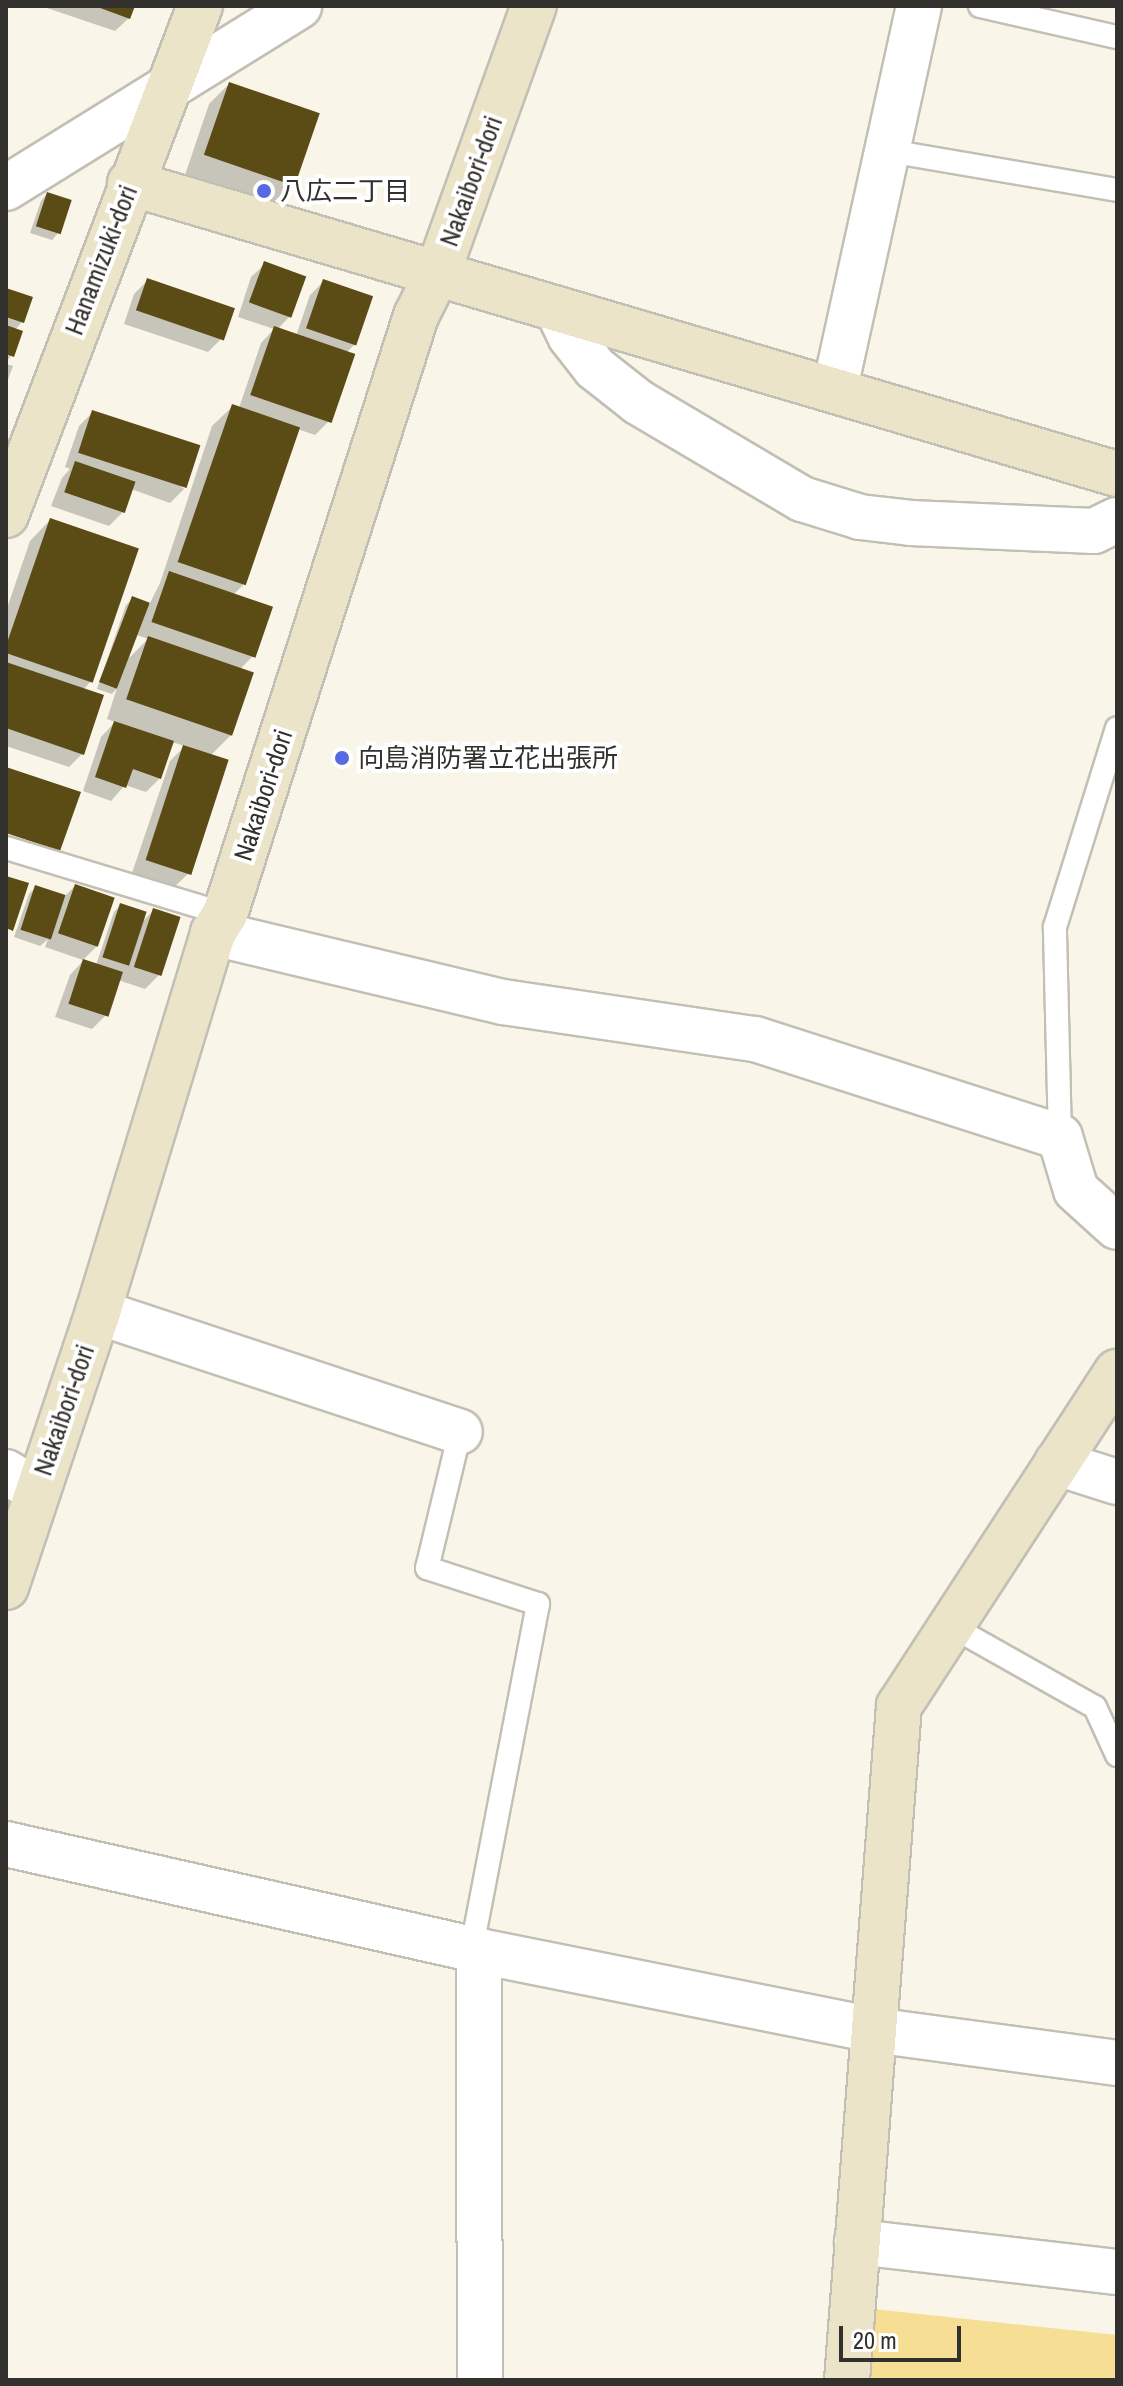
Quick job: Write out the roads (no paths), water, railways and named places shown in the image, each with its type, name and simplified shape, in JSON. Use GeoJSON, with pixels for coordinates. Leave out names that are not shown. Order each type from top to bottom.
{"type":"FeatureCollection","features":[{"type":"Feature","properties":{"kind":"street","name":"Hanamizuki-dori"},"geometry":{"type":"LineString","coordinates":[[6,515],[200,6]]}},
{"type":"Feature","properties":{"kind":"street"},"geometry":{"type":"LineString","coordinates":[[6,188],[299,6]]}},
{"type":"Feature","properties":{"kind":"street","name":"Nakaibori-dori"},"geometry":{"type":"LineString","coordinates":[[6,1587],[21,1481],[98,1312],[219,924],[416,316],[438,272],[534,6]]}},
{"type":"Feature","properties":{"kind":"street"},"geometry":{"type":"LineString","coordinates":[[835,388],[919,6]]}},
{"type":"Feature","properties":{"kind":"street"},"geometry":{"type":"LineString","coordinates":[[130,183],[835,388],[1117,474]]}},
{"type":"Feature","properties":{"kind":"street"},"geometry":{"type":"LineString","coordinates":[[557,309],[570,336],[595,368],[638,402],[802,499],[860,517],[911,523],[1094,531],[1117,520]]}},
{"type":"Feature","properties":{"kind":"street"},"geometry":{"type":"LineString","coordinates":[[219,924],[503,1002],[755,1039],[1060,1137],[1076,1190],[1117,1227]]}},
{"type":"Feature","properties":{"kind":"street"},"geometry":{"type":"LineString","coordinates":[[98,1312],[460,1432]]}},
{"type":"Feature","properties":{"kind":"street"},"geometry":{"type":"LineString","coordinates":[[847,2380],[899,1706],[1117,1372]]}},
{"type":"Feature","properties":{"kind":"street"},"geometry":{"type":"LineString","coordinates":[[1057,1463],[1117,1482]]}},
{"type":"Feature","properties":{"kind":"street"},"geometry":{"type":"LineString","coordinates":[[6,1844],[479,1951],[873,2030],[1117,2063]]}},
{"type":"Feature","properties":{"kind":"street"},"geometry":{"type":"LineString","coordinates":[[479,1951],[480,2380]]}},
{"type":"Feature","properties":{"kind":"street"},"geometry":{"type":"LineString","coordinates":[[857,2242],[1117,2272]]}},
{"type":"Feature","properties":{"kind":"lane"},"geometry":{"type":"LineString","coordinates":[[980,6],[1117,37]]}},
{"type":"Feature","properties":{"kind":"lane"},"geometry":{"type":"LineString","coordinates":[[889,151],[1117,190]]}},
{"type":"Feature","properties":{"kind":"lane"},"geometry":{"type":"LineString","coordinates":[[1060,1137],[1055,927],[1117,728]]}},
{"type":"Feature","properties":{"kind":"lane"},"geometry":{"type":"LineString","coordinates":[[6,848],[219,924]]}},
{"type":"Feature","properties":{"kind":"lane"},"geometry":{"type":"LineString","coordinates":[[460,1432],[427,1568],[538,1604],[475,1931],[479,1951]]}},
{"type":"Feature","properties":{"kind":"lane"},"geometry":{"type":"LineString","coordinates":[[951,1626],[1095,1707],[1117,1755]]}},
{"type":"Feature","properties":{"kind":"place","name":"八広二丁目"},"geometry":{"type":"Point","coordinates":[264,191]}},
{"type":"Feature","properties":{"kind":"place","name":"向島消防署立花出張所"},"geometry":{"type":"Point","coordinates":[342,758]}}]}
